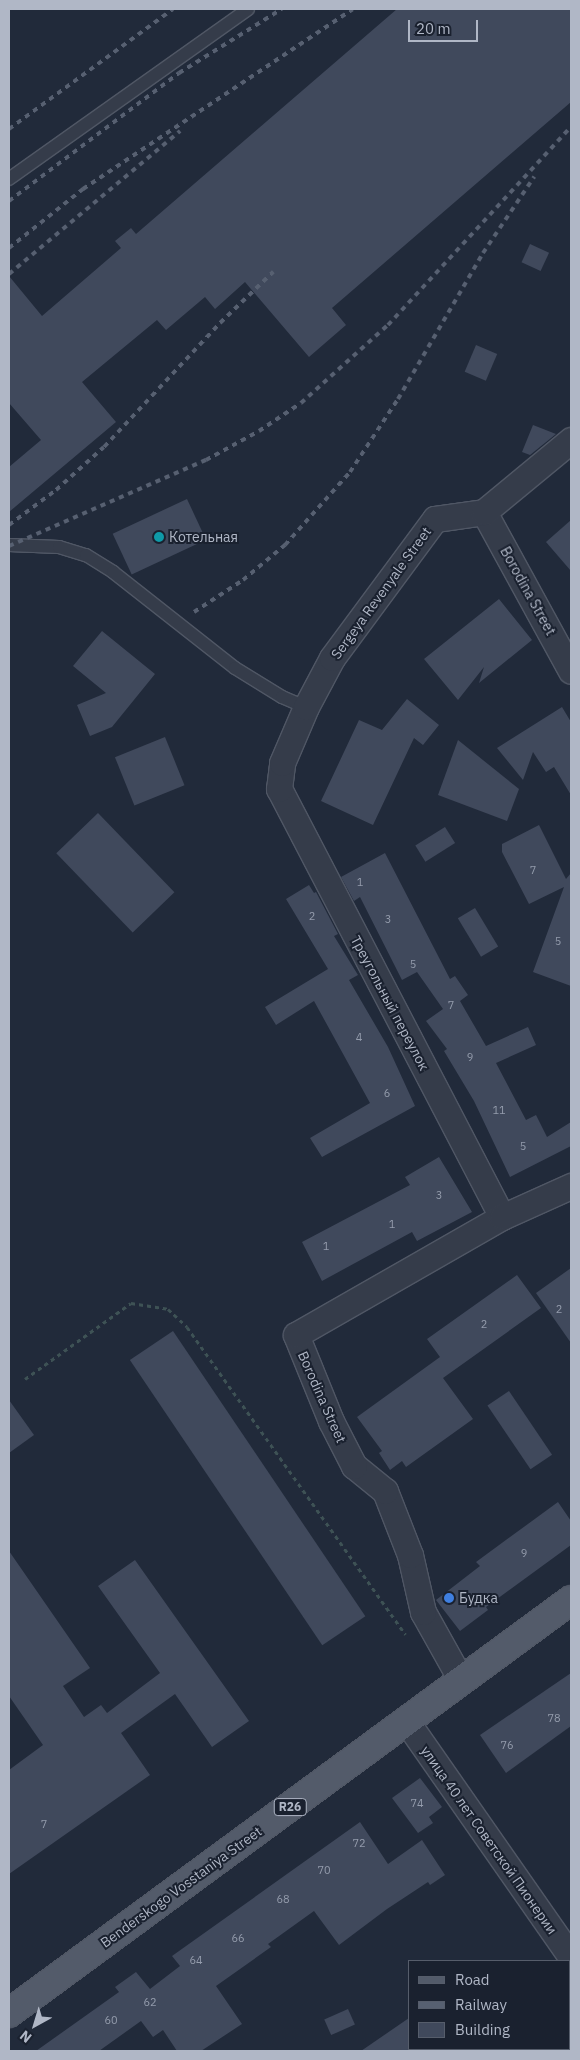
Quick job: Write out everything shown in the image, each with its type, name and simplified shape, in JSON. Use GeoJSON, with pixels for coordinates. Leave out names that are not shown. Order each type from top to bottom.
{"type":"FeatureCollection","features":[{"type":"Feature","properties":{"kind":"main road","name":"Benderskogo Vosstaniya Street"},"geometry":{"type":"LineString","coordinates":[[9,2013],[571,1600]]}},
{"type":"Feature","properties":{"kind":"street"},"geometry":{"type":"LineString","coordinates":[[484,512],[571,440]]}},
{"type":"Feature","properties":{"kind":"street","name":"Borodina Street"},"geometry":{"type":"LineString","coordinates":[[484,512],[571,671]]}},
{"type":"Feature","properties":{"kind":"street","name":"Sergeya Revenyale Street"},"geometry":{"type":"LineString","coordinates":[[279,789],[282,763],[306,707],[332,658],[435,519],[484,512]]}},
{"type":"Feature","properties":{"kind":"street","name":"Треугольный переулок"},"geometry":{"type":"LineString","coordinates":[[279,789],[502,1217]]}},
{"type":"Feature","properties":{"kind":"street","name":"Borodina Street"},"geometry":{"type":"LineString","coordinates":[[461,1680],[423,1612],[410,1555],[385,1491],[354,1466],[331,1421],[296,1335],[502,1217],[571,1186]]}},
{"type":"Feature","properties":{"kind":"street","name":"улица 40 лет Советской Пионерии"},"geometry":{"type":"LineString","coordinates":[[407,1722],[571,1957]]}},
{"type":"Feature","properties":{"kind":"lane"},"geometry":{"type":"LineString","coordinates":[[9,179],[248,9]]}},
{"type":"Feature","properties":{"kind":"lane"},"geometry":{"type":"LineString","coordinates":[[9,545],[59,547],[86,555],[119,577],[235,668],[282,697],[306,707]]}},
{"type":"Feature","properties":{"kind":"path"},"geometry":{"type":"LineString","coordinates":[[25,1379],[131,1303],[168,1309],[187,1327],[412,1643]]}},
{"type":"Feature","properties":{"kind":"building"},"geometry":{"type":"Polygon","coordinates":[[[397,9],[571,9],[571,102],[332,308],[346,325],[309,357],[245,282],[215,309],[205,297],[166,330],[157,320],[82,382],[116,422],[9,512],[9,467],[41,440],[9,403],[9,276],[42,316],[121,248],[115,241],[131,228],[136,234],[397,9]]]}},
{"type":"Feature","properties":{"kind":"building"},"geometry":{"type":"Polygon","coordinates":[[[530,244],[549,253],[541,271],[522,262],[530,244]]]}},
{"type":"Feature","properties":{"kind":"building"},"geometry":{"type":"Polygon","coordinates":[[[476,345],[497,354],[486,381],[465,372],[476,345]]]}},
{"type":"Feature","properties":{"kind":"building"},"geometry":{"type":"Polygon","coordinates":[[[533,425],[556,434],[530,455],[522,452],[533,425]]]}},
{"type":"Feature","properties":{"kind":"building","name":"Котельная"},"geometry":{"type":"Polygon","coordinates":[[[187,499],[206,540],[132,574],[113,534],[187,499]]]}},
{"type":"Feature","properties":{"kind":"building"},"geometry":{"type":"Polygon","coordinates":[[[571,520],[571,571],[546,542],[571,520]]]}},
{"type":"Feature","properties":{"kind":"building"},"geometry":{"type":"Polygon","coordinates":[[[499,599],[532,640],[479,683],[484,667],[458,700],[424,659],[499,599]]]}},
{"type":"Feature","properties":{"kind":"building"},"geometry":{"type":"Polygon","coordinates":[[[102,631],[155,674],[112,727],[90,736],[77,705],[106,693],[73,666],[102,631]]]}},
{"type":"Feature","properties":{"kind":"building"},"geometry":{"type":"Polygon","coordinates":[[[407,699],[439,725],[423,745],[414,738],[373,825],[321,801],[359,720],[382,730],[407,699]]]}},
{"type":"Feature","properties":{"kind":"building"},"geometry":{"type":"Polygon","coordinates":[[[562,707],[571,722],[571,795],[554,767],[546,772],[533,752],[523,780],[497,748],[562,707]]]}},
{"type":"Feature","properties":{"kind":"building"},"geometry":{"type":"Polygon","coordinates":[[[165,737],[184,785],[134,805],[115,757],[165,737]]]}},
{"type":"Feature","properties":{"kind":"building"},"geometry":{"type":"Polygon","coordinates":[[[458,740],[519,789],[507,821],[438,795],[458,740]]]}},
{"type":"Feature","properties":{"kind":"building"},"geometry":{"type":"Polygon","coordinates":[[[98,813],[174,892],[133,932],[56,853],[98,813]]]}},
{"type":"Feature","properties":{"kind":"building"},"geometry":{"type":"Polygon","coordinates":[[[539,825],[566,879],[571,873],[571,986],[533,972],[564,887],[529,904],[502,852],[502,844],[539,825]]]}},
{"type":"Feature","properties":{"kind":"building"},"geometry":{"type":"Polygon","coordinates":[[[445,827],[455,843],[425,862],[415,846],[445,827]]]}},
{"type":"Feature","properties":{"kind":"building"},"geometry":{"type":"Polygon","coordinates":[[[385,853],[450,979],[455,976],[468,995],[460,1001],[486,1046],[528,1027],[536,1045],[496,1063],[526,1120],[536,1115],[547,1137],[571,1122],[571,1146],[510,1177],[474,1101],[444,1051],[447,1049],[426,1021],[443,1009],[417,972],[402,980],[360,897],[354,901],[341,877],[385,853]]]}},
{"type":"Feature","properties":{"kind":"building"},"geometry":{"type":"Polygon","coordinates":[[[309,885],[314,893],[316,892],[338,934],[334,936],[358,975],[349,980],[388,1047],[415,1106],[322,1157],[310,1138],[370,1103],[314,1001],[276,1025],[265,1007],[328,969],[286,899],[309,885]]]}},
{"type":"Feature","properties":{"kind":"building"},"geometry":{"type":"Polygon","coordinates":[[[475,908],[498,947],[481,957],[458,918],[475,908]]]}},
{"type":"Feature","properties":{"kind":"building"},"geometry":{"type":"Polygon","coordinates":[[[439,1157],[472,1212],[417,1241],[412,1232],[322,1281],[302,1242],[410,1185],[405,1177],[439,1157]]]}},
{"type":"Feature","properties":{"kind":"building"},"geometry":{"type":"Polygon","coordinates":[[[571,1268],[571,1343],[536,1293],[571,1268]]]}},
{"type":"Feature","properties":{"kind":"building"},"geometry":{"type":"Polygon","coordinates":[[[517,1275],[541,1308],[443,1378],[473,1419],[406,1467],[402,1461],[390,1470],[379,1453],[382,1451],[357,1417],[440,1357],[427,1339],[517,1275]]]}},
{"type":"Feature","properties":{"kind":"building"},"geometry":{"type":"Polygon","coordinates":[[[173,1331],[365,1616],[322,1645],[130,1360],[173,1331]]]}},
{"type":"Feature","properties":{"kind":"building"},"geometry":{"type":"Polygon","coordinates":[[[509,1391],[552,1455],[531,1469],[487,1406],[509,1391]]]}},
{"type":"Feature","properties":{"kind":"building"},"geometry":{"type":"Polygon","coordinates":[[[9,1400],[34,1435],[9,1453],[9,1400]]]}},
{"type":"Feature","properties":{"kind":"building"},"geometry":{"type":"Polygon","coordinates":[[[558,1502],[571,1521],[571,1545],[486,1607],[488,1610],[460,1631],[436,1600],[480,1566],[476,1562],[558,1502]]]}},
{"type":"Feature","properties":{"kind":"building"},"geometry":{"type":"Polygon","coordinates":[[[9,1551],[90,1668],[63,1686],[84,1717],[101,1705],[107,1713],[160,1673],[98,1586],[135,1560],[249,1721],[212,1747],[175,1694],[121,1733],[150,1775],[9,1874],[9,1770],[43,1745],[9,1696],[9,1551]]]}},
{"type":"Feature","properties":{"kind":"building"},"geometry":{"type":"Polygon","coordinates":[[[571,1673],[571,1726],[506,1773],[480,1735],[571,1673]]]}},
{"type":"Feature","properties":{"kind":"building"},"geometry":{"type":"Polygon","coordinates":[[[420,1778],[442,1807],[429,1817],[433,1823],[418,1833],[392,1798],[420,1778]]]}},
{"type":"Feature","properties":{"kind":"building"},"geometry":{"type":"Polygon","coordinates":[[[360,1822],[388,1864],[422,1840],[445,1875],[430,1885],[428,1882],[387,1909],[339,1945],[314,1911],[268,1944],[271,1947],[216,1986],[242,2024],[201,2051],[177,2051],[163,2030],[153,2037],[141,2021],[99,2051],[36,2051],[119,1992],[115,1987],[136,1972],[150,1989],[180,1966],[172,1956],[360,1822]]]}},
{"type":"Feature","properties":{"kind":"building"},"geometry":{"type":"Polygon","coordinates":[[[348,2009],[355,2025],[331,2035],[324,2020],[348,2009]]]}},
{"type":"Feature","properties":{"kind":"building"},"geometry":{"type":"Polygon","coordinates":[[[408,2019],[409,2051],[361,2051],[408,2019]]]}},
{"type":"Feature","properties":{"kind":"railway"},"geometry":{"type":"LineString","coordinates":[[9,129],[173,9]]}},
{"type":"Feature","properties":{"kind":"railway"},"geometry":{"type":"LineString","coordinates":[[9,201],[179,73],[282,9]]}},
{"type":"Feature","properties":{"kind":"railway"},"geometry":{"type":"LineString","coordinates":[[9,248],[83,189],[353,9]]}},
{"type":"Feature","properties":{"kind":"railway"},"geometry":{"type":"LineString","coordinates":[[9,546],[206,460],[259,431],[301,403],[388,325],[571,127]]}},
{"type":"Feature","properties":{"kind":"railway"},"geometry":{"type":"LineString","coordinates":[[9,274],[180,131]]}},
{"type":"Feature","properties":{"kind":"railway"},"geometry":{"type":"LineString","coordinates":[[194,612],[243,580],[285,545],[350,472],[398,399],[483,253],[534,177]]}},
{"type":"Feature","properties":{"kind":"railway"},"geometry":{"type":"LineString","coordinates":[[9,525],[56,490],[104,447],[220,323],[273,272]]}},
{"type":"Feature","properties":{"kind":"place","name":"Котельная"},"geometry":{"type":"Point","coordinates":[159,537]}},
{"type":"Feature","properties":{"kind":"place","name":"Будка"},"geometry":{"type":"Point","coordinates":[449,1598]}}]}
